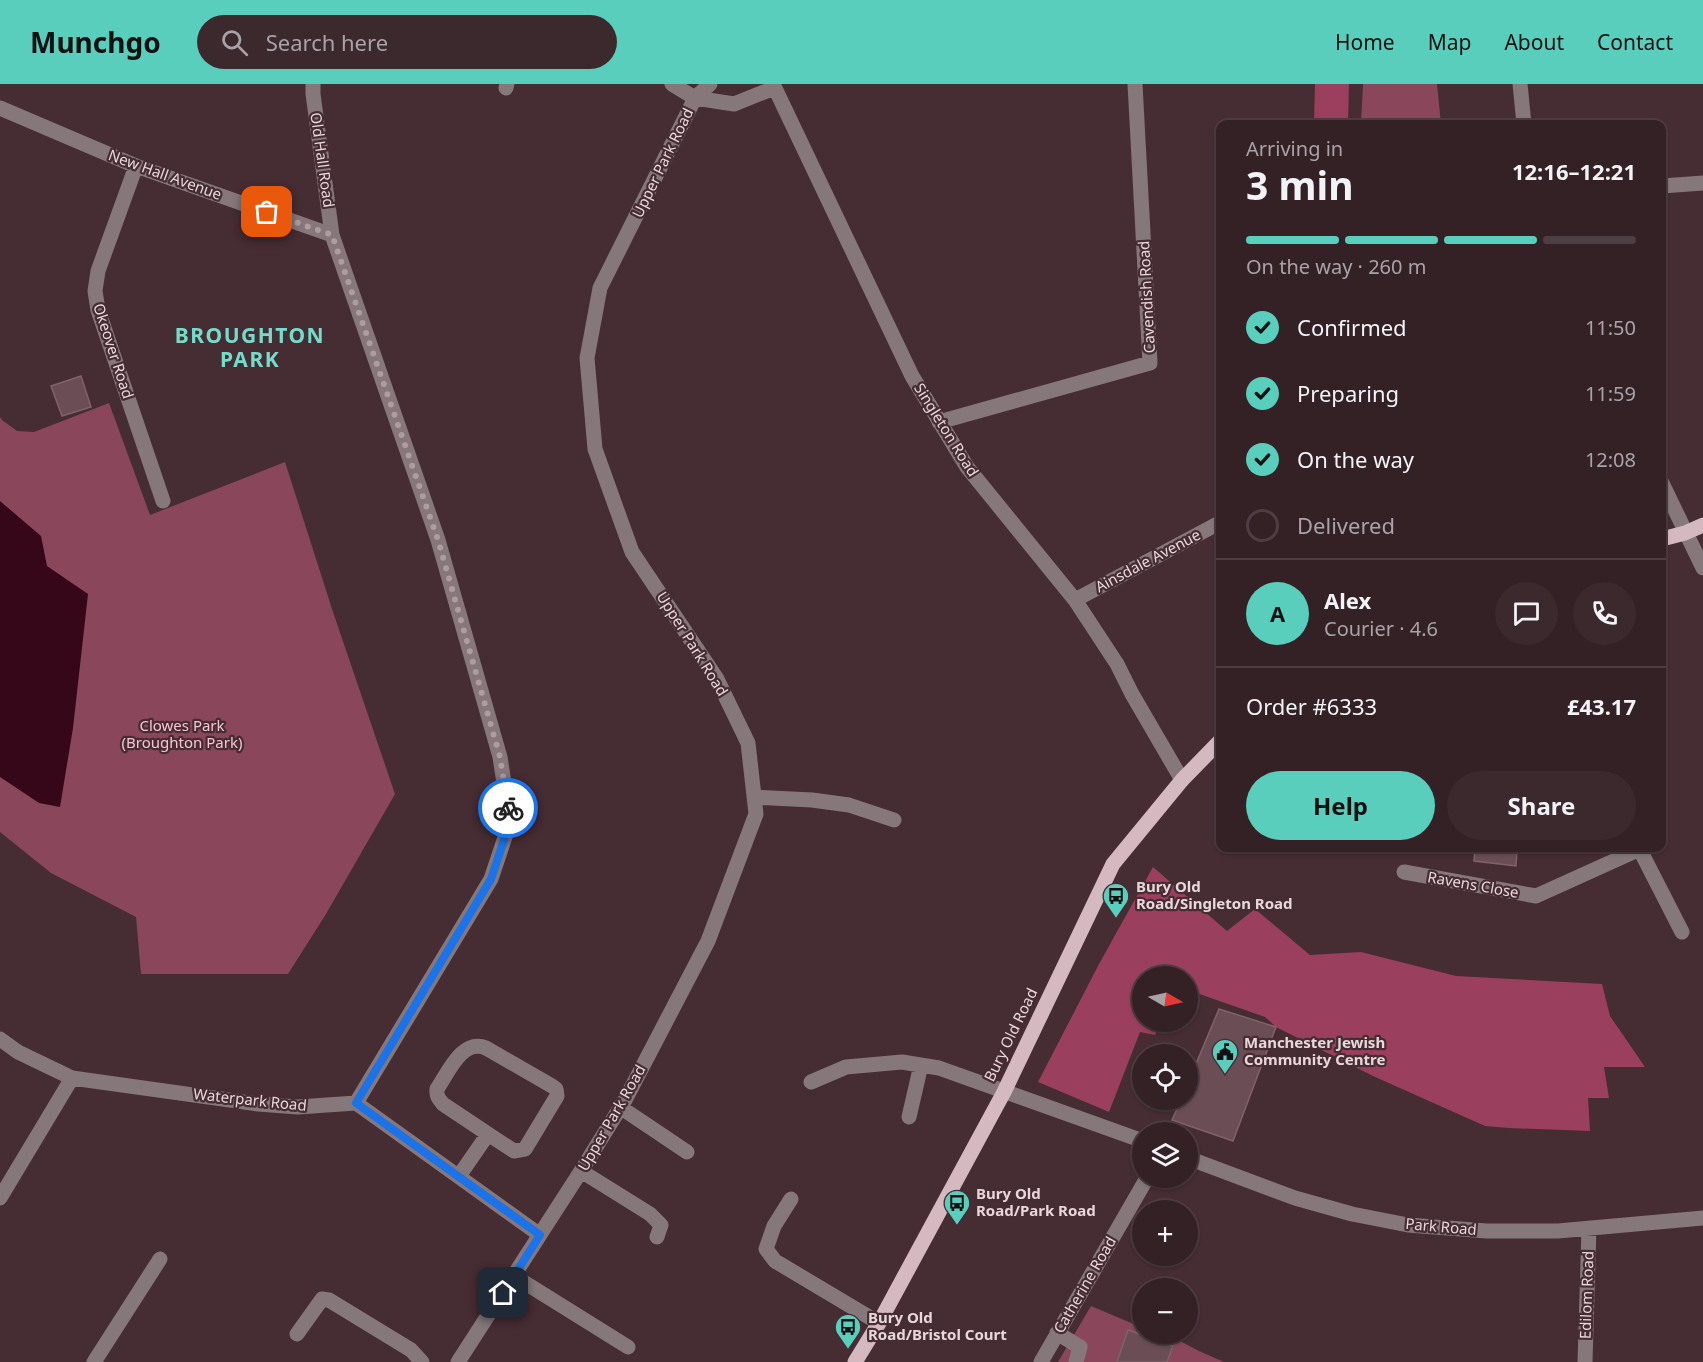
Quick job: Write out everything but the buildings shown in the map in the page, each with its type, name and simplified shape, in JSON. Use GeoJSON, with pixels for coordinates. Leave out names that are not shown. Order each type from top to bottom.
{"type":"FeatureCollection","features":[{"type":"Feature","properties":{"kind":"main road"},"geometry":{"type":"LineString","coordinates":[[1666,538],[1703,525]]}},
{"type":"Feature","properties":{"kind":"main road","name":"Bury Old Road"},"geometry":{"type":"LineString","coordinates":[[855,1362],[879,1323],[1004,1092],[1113,864],[1182,780],[1216,745]]}},
{"type":"Feature","properties":{"kind":"street","name":"Old Hall Road"},"geometry":{"type":"LineString","coordinates":[[313,84],[312,94],[332,235],[438,540],[500,757],[510,822],[491,879],[356,1103]]}},
{"type":"Feature","properties":{"kind":"street"},"geometry":{"type":"LineString","coordinates":[[672,84],[695,98]]}},
{"type":"Feature","properties":{"kind":"street","name":"Upper Park Road"},"geometry":{"type":"LineString","coordinates":[[458,1362],[582,1171],[620,1107],[708,941],[756,814],[748,742],[717,679],[632,552],[595,449],[587,358],[600,288],[695,98],[710,84]]}},
{"type":"Feature","properties":{"kind":"street","name":"Cavendish Road"},"geometry":{"type":"LineString","coordinates":[[939,422],[1150,363],[1135,84]]}},
{"type":"Feature","properties":{"kind":"street"},"geometry":{"type":"LineString","coordinates":[[1520,84],[1524,120]]}},
{"type":"Feature","properties":{"kind":"street","name":"Upper Park Road"},"geometry":{"type":"LineString","coordinates":[[695,98],[734,104],[774,86]]}},
{"type":"Feature","properties":{"kind":"street","name":"Singleton Road"},"geometry":{"type":"LineString","coordinates":[[774,86],[909,370],[939,422],[967,467],[1075,600],[1117,664],[1182,780]]}},
{"type":"Feature","properties":{"kind":"street","name":"New Hall Avenue"},"geometry":{"type":"LineString","coordinates":[[0,108],[136,166],[332,235]]}},
{"type":"Feature","properties":{"kind":"street","name":"Okeover Road"},"geometry":{"type":"LineString","coordinates":[[136,166],[98,271],[95,291],[98,310],[163,501]]}},
{"type":"Feature","properties":{"kind":"street"},"geometry":{"type":"LineString","coordinates":[[1666,186],[1703,183]]}},
{"type":"Feature","properties":{"kind":"street"},"geometry":{"type":"LineString","coordinates":[[1666,492],[1703,568]]}},
{"type":"Feature","properties":{"kind":"street","name":"Ainsdale Avenue"},"geometry":{"type":"LineString","coordinates":[[1075,600],[1216,525]]}},
{"type":"Feature","properties":{"kind":"street"},"geometry":{"type":"LineString","coordinates":[[754,797],[812,800],[849,805],[894,820]]}},
{"type":"Feature","properties":{"kind":"street","name":"Ravens Close"},"geometry":{"type":"LineString","coordinates":[[1404,872],[1536,896],[1631,852]]}},
{"type":"Feature","properties":{"kind":"street"},"geometry":{"type":"LineString","coordinates":[[1642,852],[1682,932]]}},
{"type":"Feature","properties":{"kind":"street","name":"Waterpark Road"},"geometry":{"type":"LineString","coordinates":[[0,1040],[18,1052],[72,1078],[258,1104],[298,1107],[356,1103]]}},
{"type":"Feature","properties":{"kind":"street"},"geometry":{"type":"LineString","coordinates":[[474,1045],[486,1048],[552,1086],[557,1092],[555,1101],[525,1149],[514,1151],[488,1134],[443,1104],[436,1093],[462,1051],[474,1045]]}},
{"type":"Feature","properties":{"kind":"street"},"geometry":{"type":"LineString","coordinates":[[811,1082],[846,1067],[902,1062],[939,1068],[1132,1137]]}},
{"type":"Feature","properties":{"kind":"street"},"geometry":{"type":"LineString","coordinates":[[909,1117],[921,1065]]}},
{"type":"Feature","properties":{"kind":"street"},"geometry":{"type":"LineString","coordinates":[[0,1198],[72,1078]]}},
{"type":"Feature","properties":{"kind":"street"},"geometry":{"type":"LineString","coordinates":[[356,1103],[540,1235]]}},
{"type":"Feature","properties":{"kind":"street"},"geometry":{"type":"LineString","coordinates":[[620,1107],[687,1152]]}},
{"type":"Feature","properties":{"kind":"street"},"geometry":{"type":"LineString","coordinates":[[459,1176],[488,1134]]}},
{"type":"Feature","properties":{"kind":"street","name":"Park Road"},"geometry":{"type":"LineString","coordinates":[[1198,1162],[1295,1198],[1352,1214],[1408,1225],[1487,1231],[1558,1231],[1703,1218]]}},
{"type":"Feature","properties":{"kind":"street"},"geometry":{"type":"LineString","coordinates":[[582,1171],[650,1214],[661,1226],[657,1237]]}},
{"type":"Feature","properties":{"kind":"street","name":"Catherine Road"},"geometry":{"type":"LineString","coordinates":[[1041,1362],[1141,1188]]}},
{"type":"Feature","properties":{"kind":"street"},"geometry":{"type":"LineString","coordinates":[[791,1199],[774,1227],[766,1249],[775,1261],[879,1323]]}},
{"type":"Feature","properties":{"kind":"street","name":"Edilom Road"},"geometry":{"type":"LineString","coordinates":[[1585,1362],[1589,1228]]}},
{"type":"Feature","properties":{"kind":"street"},"geometry":{"type":"LineString","coordinates":[[94,1362],[160,1259]]}},
{"type":"Feature","properties":{"kind":"street"},"geometry":{"type":"LineString","coordinates":[[514,1276],[628,1347]]}},
{"type":"Feature","properties":{"kind":"street"},"geometry":{"type":"LineString","coordinates":[[297,1334],[322,1299],[329,1300],[411,1350],[422,1362]]}},
{"type":"Feature","properties":{"kind":"street"},"geometry":{"type":"LineString","coordinates":[[1057,1333],[1080,1347],[1076,1362]]}},
{"type":"Feature","properties":{"kind":"green space"},"geometry":{"type":"Polygon","coordinates":[[[1363,84],[1437,84],[1441,120],[1361,120],[1363,84]]]}},
{"type":"Feature","properties":{"kind":"green space","name":"Clowes Park (Broughton Park)"},"geometry":{"type":"Polygon","coordinates":[[[109,403],[150,515],[285,462],[395,794],[326,914],[288,974],[141,974],[136,917],[51,873],[0,832],[0,417],[17,431],[34,432],[109,403]]]}},
{"type":"Feature","properties":{"kind":"green space"},"geometry":{"type":"Polygon","coordinates":[[[1091,1306],[1132,1323],[1132,1344],[1186,1344],[1224,1362],[1058,1362],[1091,1306]]]}},
{"type":"Feature","properties":{"kind":"shaded area"},"geometry":{"type":"Polygon","coordinates":[[[1315,84],[1349,84],[1348,120],[1314,120],[1315,84]]]}},
{"type":"Feature","properties":{"kind":"shaded area"},"geometry":{"type":"Polygon","coordinates":[[[0,501],[41,536],[47,566],[88,594],[73,728],[60,807],[39,803],[0,777],[0,501]]]}},
{"type":"Feature","properties":{"kind":"shaded area"},"geometry":{"type":"Polygon","coordinates":[[[1153,867],[1227,931],[1255,909],[1310,955],[1361,952],[1456,976],[1602,984],[1610,1016],[1645,1067],[1604,1067],[1609,1098],[1588,1098],[1590,1131],[1485,1126],[1373,1076],[1276,1027],[1265,1017],[1198,994],[1198,966],[1132,966],[1132,1032],[1140,1032],[1135,1044],[1132,1044],[1132,1053],[1109,1112],[1038,1082],[1099,964],[1153,867]]]}},
{"type":"Feature","properties":{"kind":"shaded area"},"geometry":{"type":"Polygon","coordinates":[[[1140,1032],[1157,1032],[1155,1035],[1140,1032]]]}},
{"type":"Feature","properties":{"kind":"way so far"},"geometry":{"type":"LineString","coordinates":[[267,212],[332,235],[438,540],[500,757],[508,808]]}},
{"type":"Feature","properties":{"kind":"place","name":"Bury Old Road/Singleton Road"},"geometry":{"type":"Point","coordinates":[1116,919]}},
{"type":"Feature","properties":{"kind":"place","name":"Manchester Jewish Community Centre"},"geometry":{"type":"Point","coordinates":[1225,1075]}},
{"type":"Feature","properties":{"kind":"place","name":"Bury Old Road/Park Road"},"geometry":{"type":"Point","coordinates":[957,1226]}},
{"type":"Feature","properties":{"kind":"place","name":"Bury Old Road/Bristol Court"},"geometry":{"type":"Point","coordinates":[848,1350]}},
{"type":"Feature","properties":{"kind":"district","name":"BROUGHTON PARK"},"geometry":{"type":"Point","coordinates":[250,348]}},
{"type":"Feature","properties":{"kind":"route"},"geometry":{"type":"LineString","coordinates":[[503,1293],[540,1235],[356,1103],[491,879],[510,822],[508,808]]}}]}
